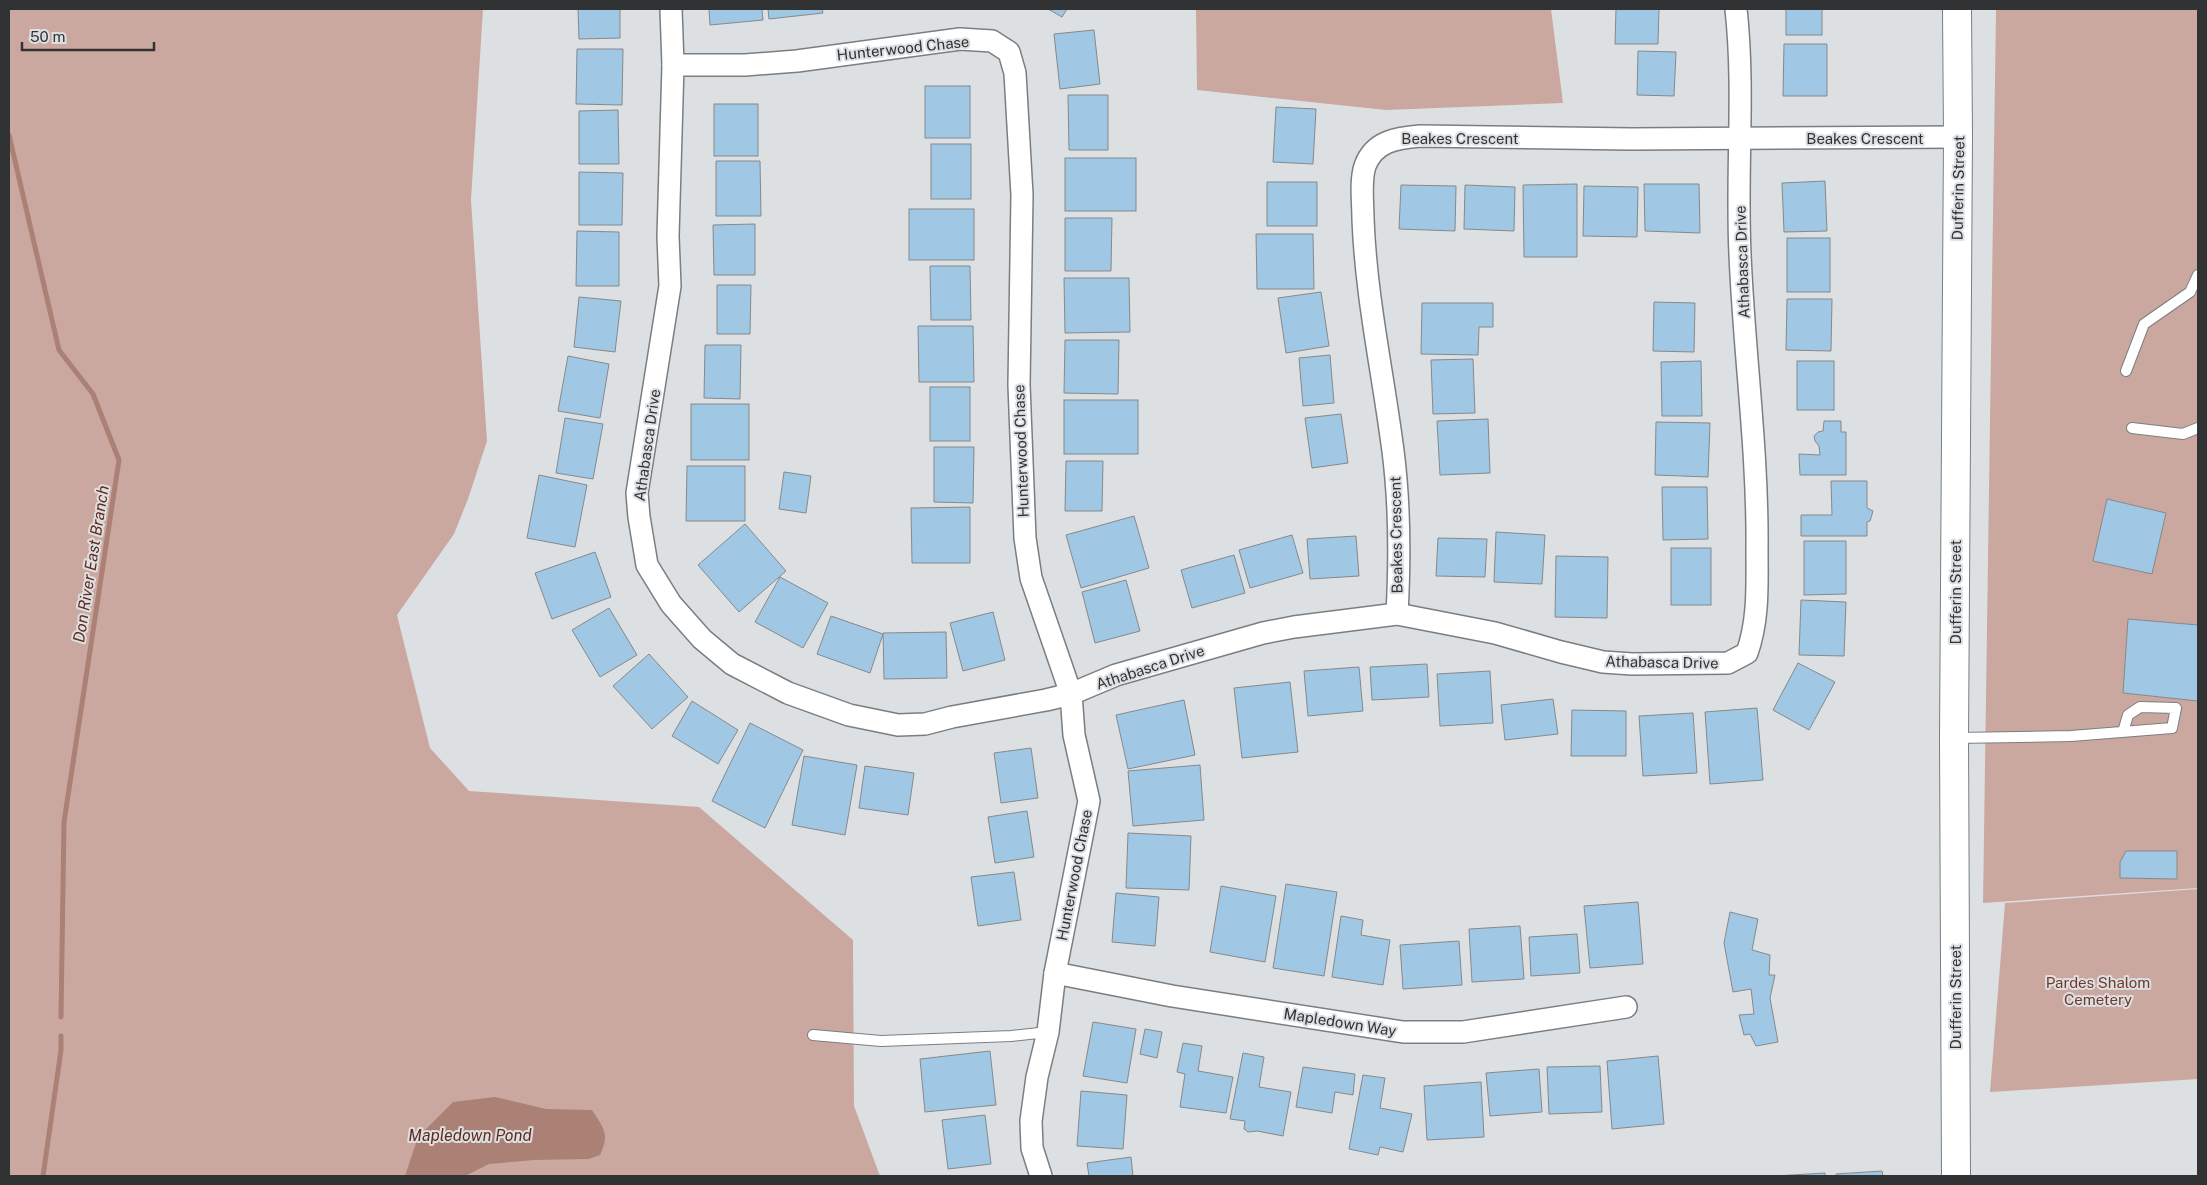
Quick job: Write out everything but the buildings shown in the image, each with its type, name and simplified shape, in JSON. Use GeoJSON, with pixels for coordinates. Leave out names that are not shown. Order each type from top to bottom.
{"type":"FeatureCollection","features":[{"type":"Feature","properties":{"kind":"main road","name":"Dufferin Street"},"geometry":{"type":"LineString","coordinates":[[1956,1176],[1954,738],[1958,137],[1957,9]]}},
{"type":"Feature","properties":{"kind":"street","name":"Athabasca Drive"},"geometry":{"type":"LineString","coordinates":[[671,9],[673,65],[668,226],[670,286],[637,493],[647,565],[671,604],[702,639],[732,664],[788,693],[848,715],[898,725],[925,724],[1071,694],[1116,675],[1263,633],[1397,614],[1495,634],[1603,662],[1632,664],[1728,663],[1747,653],[1754,634],[1756,609],[1757,496],[1741,286],[1739,239],[1741,139]]}},
{"type":"Feature","properties":{"kind":"street"},"geometry":{"type":"LineString","coordinates":[[1736,9],[1740,48],[1741,139]]}},
{"type":"Feature","properties":{"kind":"street","name":"Hunterwood Chase"},"geometry":{"type":"LineString","coordinates":[[673,65],[745,65],[796,61],[960,39],[992,41],[1009,52],[1015,73],[1022,195],[1019,385],[1025,538],[1031,578],[1071,694],[1074,735],[1089,801],[1055,973],[1048,1032],[1037,1077],[1031,1121],[1032,1148],[1041,1176]]}},
{"type":"Feature","properties":{"kind":"street","name":"Beakes Crescent"},"geometry":{"type":"LineString","coordinates":[[1397,614],[1400,560],[1398,495],[1394,452],[1365,266],[1362,193],[1365,166],[1376,148],[1395,138],[1420,136],[1741,139],[1958,137]]}},
{"type":"Feature","properties":{"kind":"street","name":"Mapledown Way"},"geometry":{"type":"LineString","coordinates":[[1055,973],[1172,996],[1402,1032],[1463,1032],[1626,1007]]}},
{"type":"Feature","properties":{"kind":"lane"},"geometry":{"type":"LineString","coordinates":[[2126,371],[2144,324],[2190,292],[2198,275]]}},
{"type":"Feature","properties":{"kind":"lane"},"geometry":{"type":"LineString","coordinates":[[2132,428],[2183,434],[2198,428]]}},
{"type":"Feature","properties":{"kind":"lane"},"geometry":{"type":"LineString","coordinates":[[1954,738],[2071,736],[2123,732],[2172,728],[2176,708],[2140,707],[2128,715],[2123,732]]}},
{"type":"Feature","properties":{"kind":"lane"},"geometry":{"type":"LineString","coordinates":[[813,1035],[881,1041],[1011,1036],[1048,1032]]}},
{"type":"Feature","properties":{"kind":"green space"},"geometry":{"type":"Polygon","coordinates":[[[9,9],[483,9],[471,200],[487,441],[454,534],[397,615],[430,748],[469,791],[699,807],[853,940],[854,1106],[880,1176],[9,1176],[9,9]]]}},
{"type":"Feature","properties":{"kind":"green space"},"geometry":{"type":"Polygon","coordinates":[[[1196,9],[1551,9],[1563,103],[1386,110],[1197,90],[1196,9]]]}},
{"type":"Feature","properties":{"kind":"green space"},"geometry":{"type":"Polygon","coordinates":[[[1996,9],[2198,9],[2198,888],[1983,903],[1996,9]]]}},
{"type":"Feature","properties":{"kind":"green space","name":"Pardes Shalom Cemetery"},"geometry":{"type":"Polygon","coordinates":[[[2198,889],[2198,1079],[1990,1092],[2005,903],[2198,889]]]}},
{"type":"Feature","properties":{"kind":"water","name":"Mapledown Pond"},"geometry":{"type":"Polygon","coordinates":[[[495,1097],[546,1109],[592,1110],[600,1122],[605,1136],[600,1155],[589,1159],[534,1160],[489,1164],[465,1176],[405,1176],[418,1137],[453,1102],[495,1097]]]}},
{"type":"Feature","properties":{"kind":"waterway","name":"Don River East Branch"},"geometry":{"type":"LineString","coordinates":[[9,135],[59,350],[93,394],[119,460],[64,822],[61,1017]]}},
{"type":"Feature","properties":{"kind":"waterway","name":"Don River East Branch"},"geometry":{"type":"LineString","coordinates":[[43,1176],[61,1050],[61,1036]]}}]}
